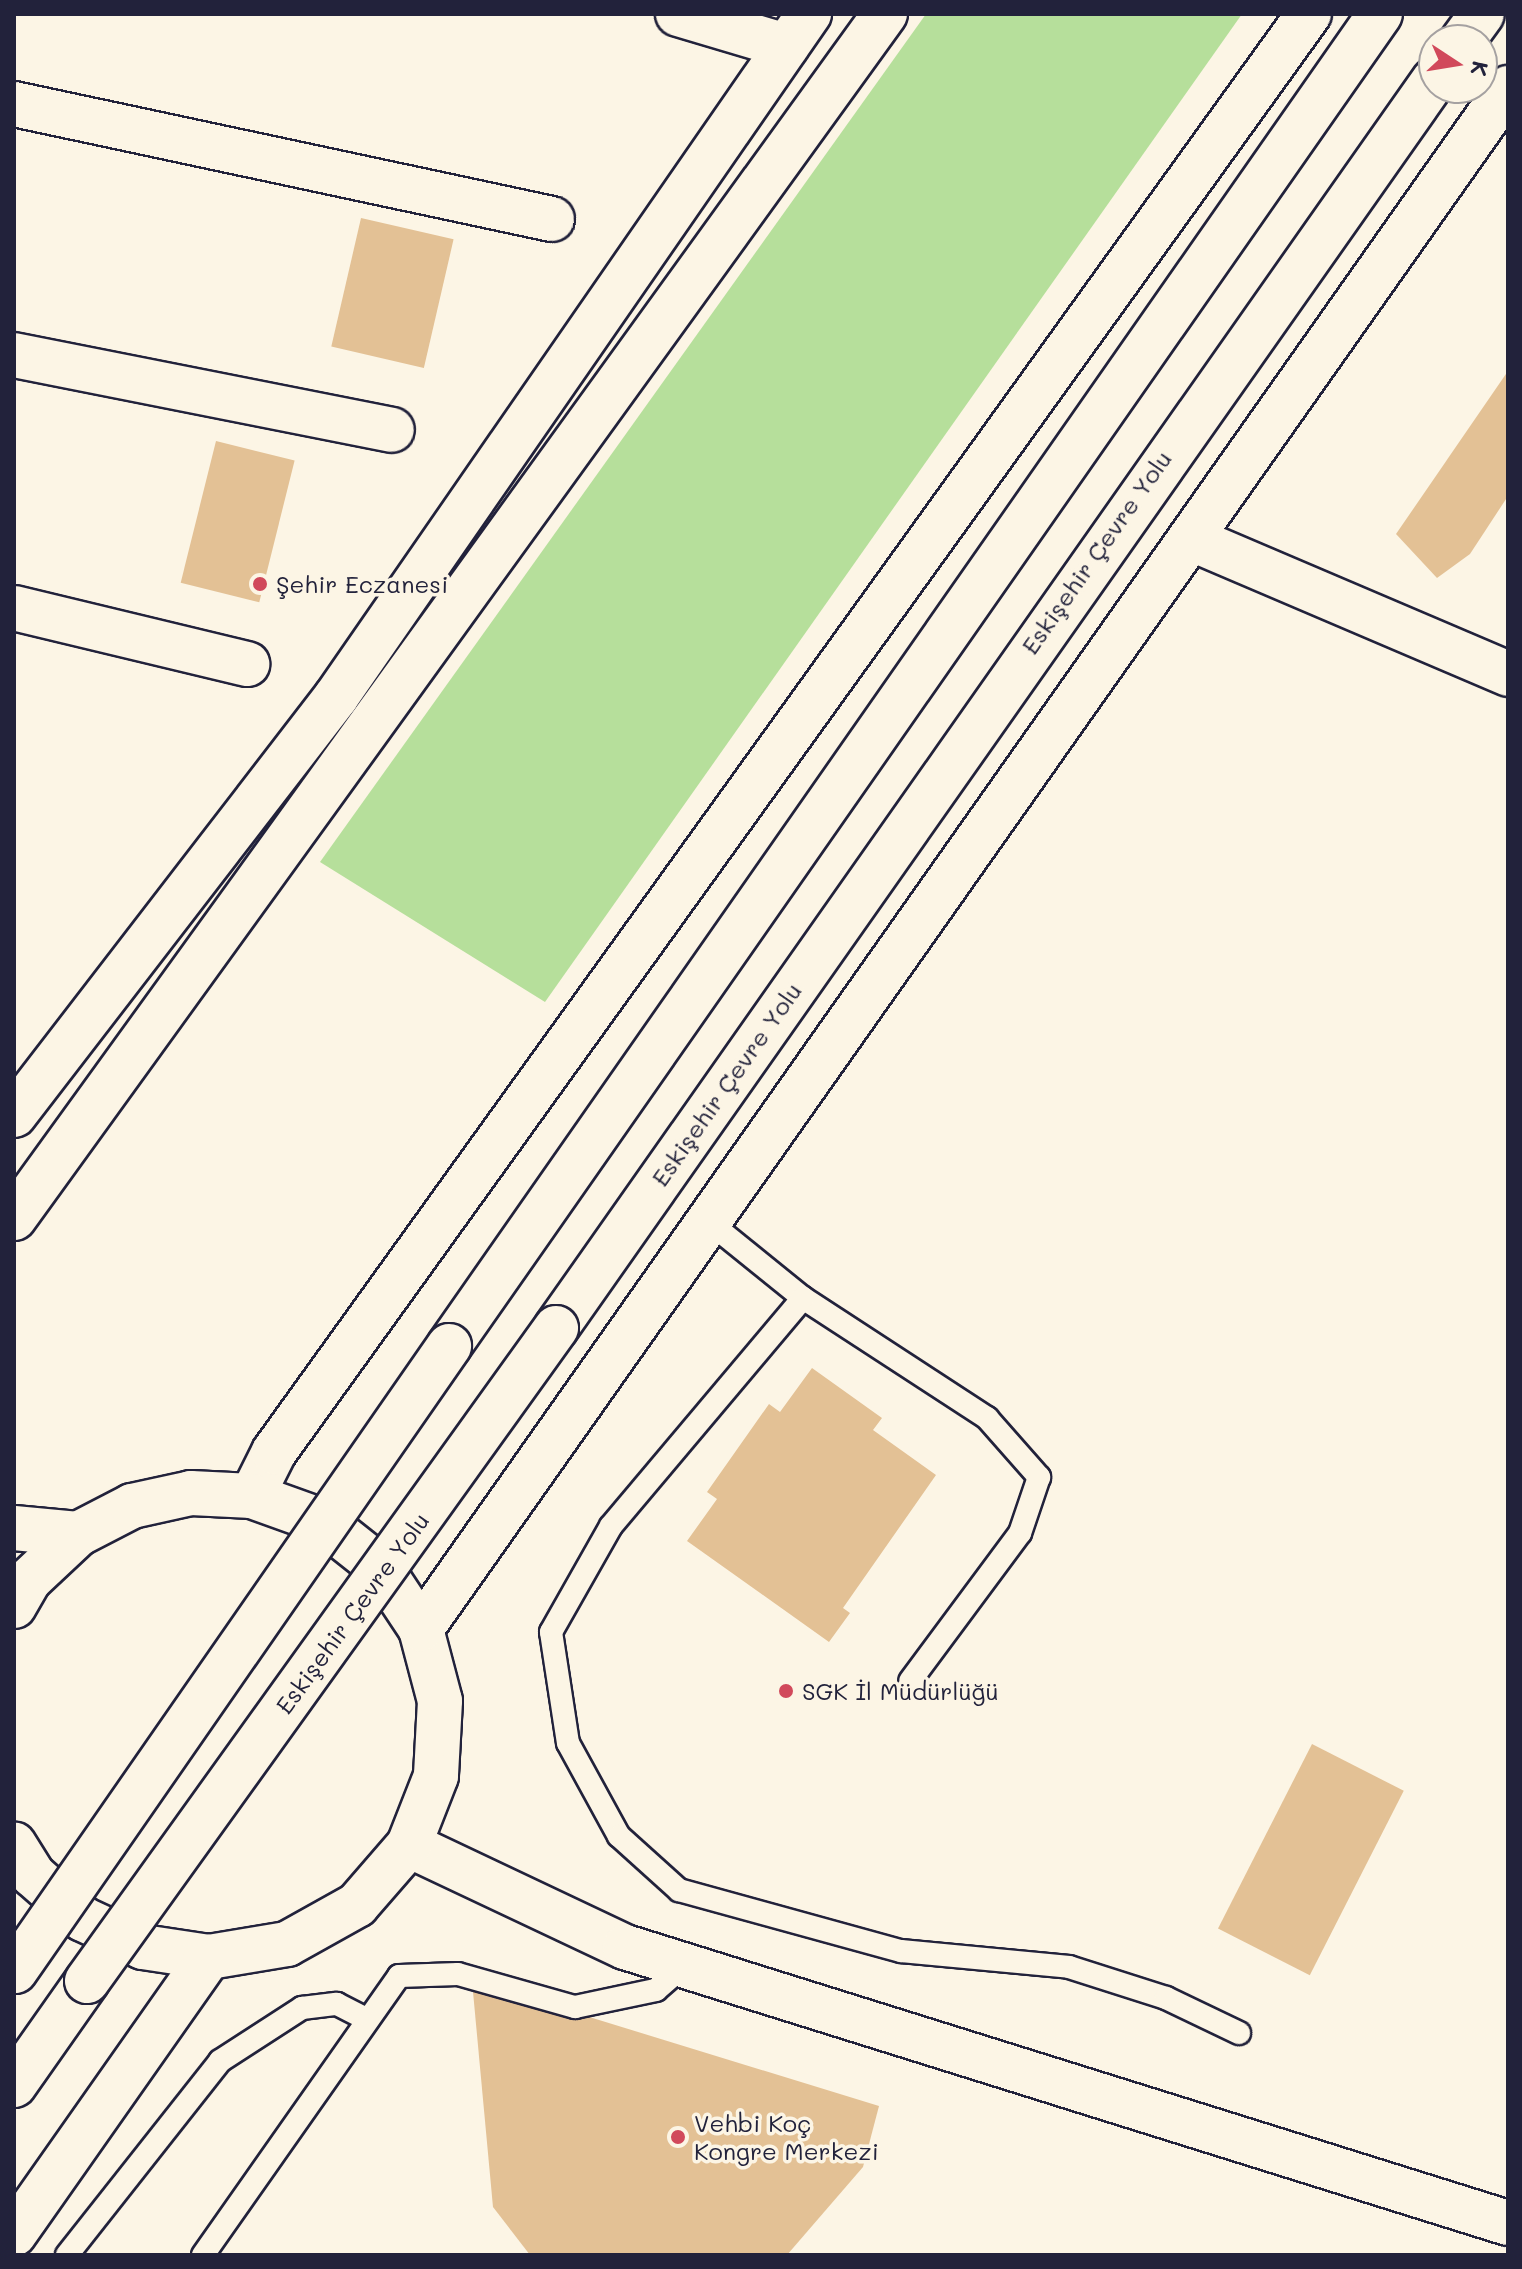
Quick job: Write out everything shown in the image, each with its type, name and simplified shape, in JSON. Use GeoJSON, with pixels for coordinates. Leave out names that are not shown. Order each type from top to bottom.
{"type":"FeatureCollection","features":[{"type":"Feature","properties":{"kind":"main road"},"geometry":{"type":"LineString","coordinates":[[14,1115],[336,697],[798,30],[678,14]]}},
{"type":"Feature","properties":{"kind":"main road"},"geometry":{"type":"LineString","coordinates":[[14,1218],[885,14]]}},
{"type":"Feature","properties":{"kind":"main road"},"geometry":{"type":"LineString","coordinates":[[252,1496],[274,1452],[1309,14]]}},
{"type":"Feature","properties":{"kind":"main road"},"geometry":{"type":"LineString","coordinates":[[15,1972],[1380,14]]}},
{"type":"Feature","properties":{"kind":"main road"},"geometry":{"type":"LineString","coordinates":[[421,1629],[1508,88]]}},
{"type":"Feature","properties":{"kind":"main road","name":"Eskişehir Çevre Yolu"},"geometry":{"type":"LineString","coordinates":[[14,2085],[556,1328],[1418,103]]}},
{"type":"Feature","properties":{"kind":"main road"},"geometry":{"type":"LineString","coordinates":[[14,104],[552,219]]}},
{"type":"Feature","properties":{"kind":"main road"},"geometry":{"type":"LineString","coordinates":[[14,355],[392,430]]}},
{"type":"Feature","properties":{"kind":"main road"},"geometry":{"type":"LineString","coordinates":[[1192,539],[1508,674]]}},
{"type":"Feature","properties":{"kind":"main road"},"geometry":{"type":"LineString","coordinates":[[14,608],[247,664]]}},
{"type":"Feature","properties":{"kind":"main road"},"geometry":{"type":"LineString","coordinates":[[14,1606],[29,1580],[78,1534],[132,1506],[191,1493],[252,1496],[322,1521],[369,1558],[421,1629],[440,1716],[436,1776],[409,1845],[357,1905],[298,1938],[209,1957],[143,1947],[83,1919],[33,1875],[14,1845]]}},
{"type":"Feature","properties":{"kind":"main road"},"geometry":{"type":"LineString","coordinates":[[14,1528],[78,1534]]}},
{"type":"Feature","properties":{"kind":"main road"},"geometry":{"type":"LineString","coordinates":[[409,1845],[625,1947],[1508,2223]]}},
{"type":"Feature","properties":{"kind":"main road"},"geometry":{"type":"LineString","coordinates":[[14,2234],[209,1957]]}},
{"type":"Feature","properties":{"kind":"lane"},"geometry":{"type":"LineString","coordinates":[[709,1222],[803,1298],[987,1418],[1039,1477],[1020,1533],[910,1681]]}},
{"type":"Feature","properties":{"kind":"lane"},"geometry":{"type":"LineString","coordinates":[[803,1298],[611,1526],[551,1632],[568,1743],[619,1836],[679,1890],[901,1951],[1069,1967],[1166,1998],[1239,2033]]}},
{"type":"Feature","properties":{"kind":"lane"},"geometry":{"type":"LineString","coordinates":[[203,2255],[399,1976],[458,1974],[575,2007],[656,1990],[685,1965]]}},
{"type":"Feature","properties":{"kind":"lane"},"geometry":{"type":"LineString","coordinates":[[67,2255],[220,2061],[302,2008],[337,2004],[367,2019]]}},
{"type":"Feature","properties":{"kind":"green space"},"geometry":{"type":"Polygon","coordinates":[[[926,14],[1242,14],[545,1002],[320,862],[926,14]]]}},
{"type":"Feature","properties":{"kind":"building"},"geometry":{"type":"Polygon","coordinates":[[[361,218],[454,239],[424,368],[331,347],[361,218]]]}},
{"type":"Feature","properties":{"kind":"building"},"geometry":{"type":"Polygon","coordinates":[[[1508,371],[1508,496],[1470,554],[1437,578],[1396,534],[1508,371]]]}},
{"type":"Feature","properties":{"kind":"building"},"geometry":{"type":"Polygon","coordinates":[[[216,441],[295,461],[259,602],[181,583],[216,441]]]}},
{"type":"Feature","properties":{"kind":"building"},"geometry":{"type":"Polygon","coordinates":[[[812,1368],[882,1418],[873,1430],[936,1475],[843,1608],[850,1613],[829,1642],[687,1541],[717,1499],[707,1492],[769,1404],[780,1412],[812,1368]]]}},
{"type":"Feature","properties":{"kind":"building"},"geometry":{"type":"Polygon","coordinates":[[[1312,1744],[1404,1791],[1310,1975],[1218,1928],[1312,1744]]]}},
{"type":"Feature","properties":{"kind":"building","name":"Vehbi Koç Kongre Merkezi"},"geometry":{"type":"Polygon","coordinates":[[[472,1981],[879,2106],[863,2167],[787,2255],[530,2255],[493,2207],[472,1981]]]}},
{"type":"Feature","properties":{"kind":"place","name":"Şehir Eczanesi"},"geometry":{"type":"Point","coordinates":[260,584]}},
{"type":"Feature","properties":{"kind":"place","name":"SGK İl Müdürlüğü"},"geometry":{"type":"Point","coordinates":[786,1691]}},
{"type":"Feature","properties":{"kind":"place","name":"Vehbi Koç Kongre Merkezi"},"geometry":{"type":"Point","coordinates":[678,2137]}}]}
